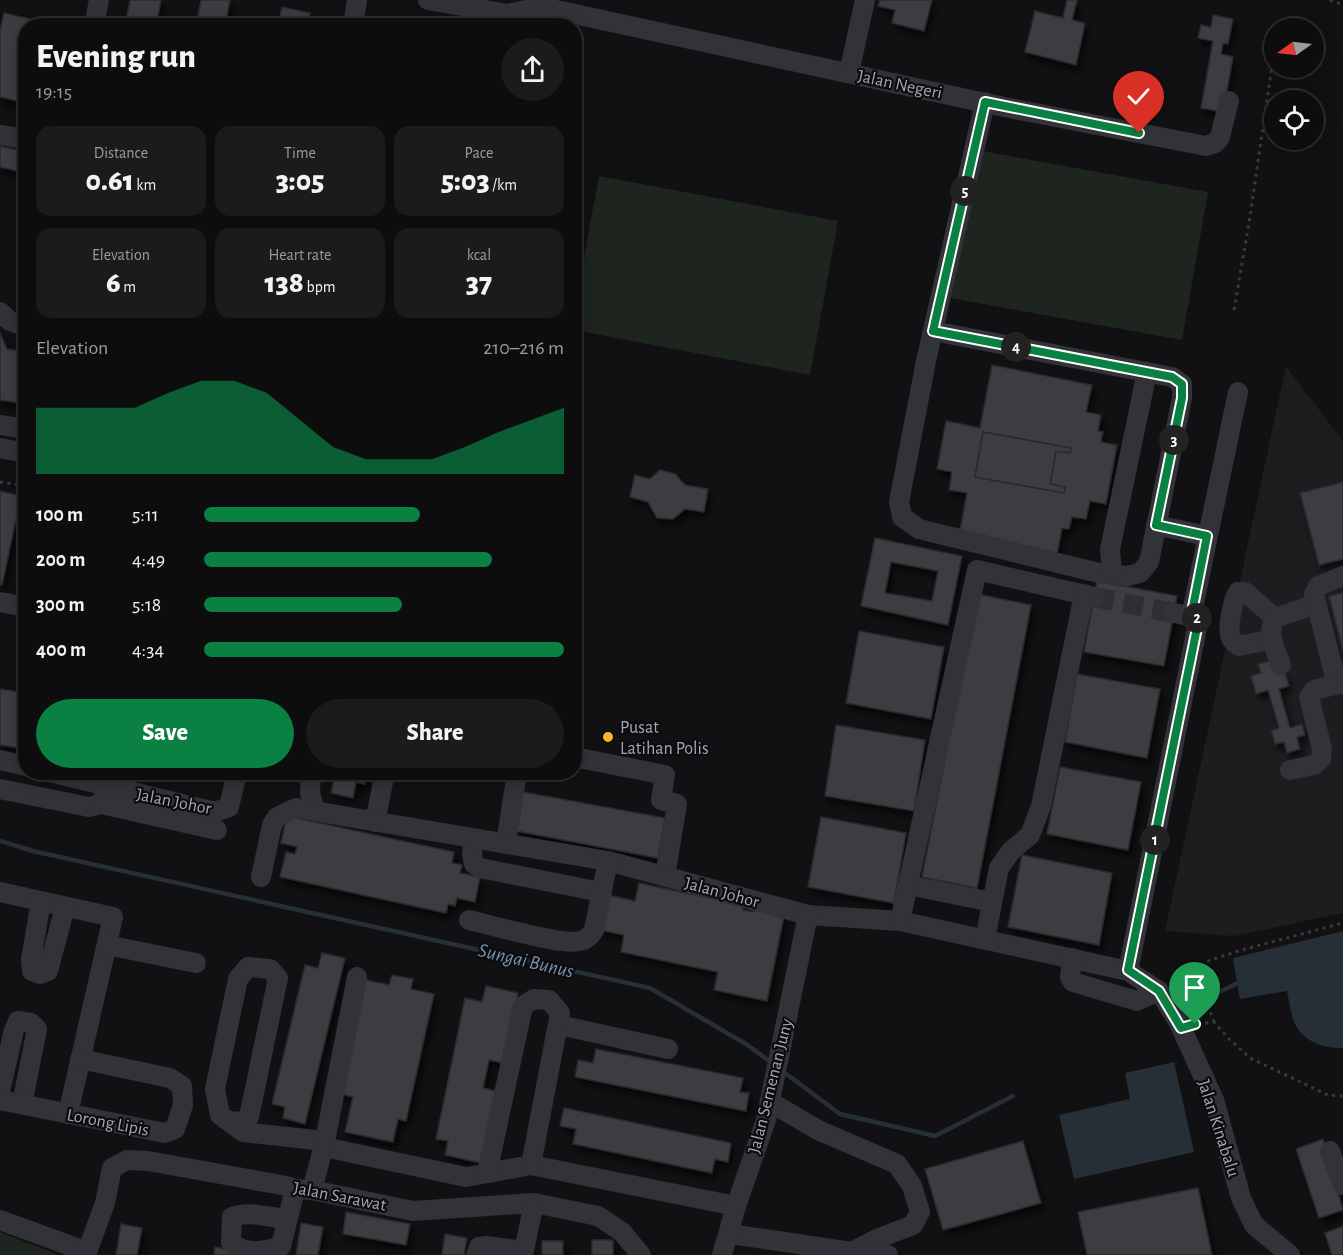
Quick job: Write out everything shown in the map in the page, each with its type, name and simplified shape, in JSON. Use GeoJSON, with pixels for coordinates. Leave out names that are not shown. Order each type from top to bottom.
{"type":"FeatureCollection","features":[{"type":"Feature","properties":{"kind":"lane"},"geometry":{"type":"LineString","coordinates":[[96,18],[99,0]]}},
{"type":"Feature","properties":{"kind":"lane"},"geometry":{"type":"LineString","coordinates":[[354,18],[357,0]]}},
{"type":"Feature","properties":{"kind":"lane"},"geometry":{"type":"LineString","coordinates":[[428,0],[507,14],[541,11]]}},
{"type":"Feature","properties":{"kind":"lane"},"geometry":{"type":"LineString","coordinates":[[849,73],[865,0]]}},
{"type":"Feature","properties":{"kind":"lane","name":"Jalan Negeri"},"geometry":{"type":"LineString","coordinates":[[541,11],[576,18]]}},
{"type":"Feature","properties":{"kind":"lane","name":"Jalan Negeri"},"geometry":{"type":"LineString","coordinates":[[582,19],[1206,146],[1215,143],[1220,137],[1229,101]]}},
{"type":"Feature","properties":{"kind":"lane"},"geometry":{"type":"LineString","coordinates":[[933,331],[1172,377],[1182,384],[1182,398],[1149,562],[1140,573],[1127,576],[1099,573],[919,529],[903,517],[899,502],[926,361],[985,102]]}},
{"type":"Feature","properties":{"kind":"lane"},"geometry":{"type":"LineString","coordinates":[[0,135],[18,138]]}},
{"type":"Feature","properties":{"kind":"lane"},"geometry":{"type":"LineString","coordinates":[[0,312],[9,321],[18,324]]}},
{"type":"Feature","properties":{"kind":"lane"},"geometry":{"type":"LineString","coordinates":[[1112,574],[1110,549],[1147,372]]}},
{"type":"Feature","properties":{"kind":"lane"},"geometry":{"type":"LineString","coordinates":[[1128,970],[1188,616],[1238,392]]}},
{"type":"Feature","properties":{"kind":"lane"},"geometry":{"type":"LineString","coordinates":[[0,425],[18,428]]}},
{"type":"Feature","properties":{"kind":"lane"},"geometry":{"type":"LineString","coordinates":[[0,448],[18,451]]}},
{"type":"Feature","properties":{"kind":"lane"},"geometry":{"type":"LineString","coordinates":[[1156,525],[1207,536]]}},
{"type":"Feature","properties":{"kind":"lane"},"geometry":{"type":"LineString","coordinates":[[900,921],[976,570],[1089,595],[1041,806],[1030,835],[1011,851],[999,868],[985,939]]}},
{"type":"Feature","properties":{"kind":"lane"},"geometry":{"type":"LineString","coordinates":[[1290,770],[1314,765],[1321,759],[1322,750],[1309,697],[1314,690],[1340,684],[1314,594],[1318,586],[1343,576]]}},
{"type":"Feature","properties":{"kind":"lane"},"geometry":{"type":"LineString","coordinates":[[1272,639],[1239,646],[1234,642],[1230,636],[1233,597],[1238,591],[1245,592],[1275,618]]}},
{"type":"Feature","properties":{"kind":"lane"},"geometry":{"type":"LineString","coordinates":[[0,602],[18,605]]}},
{"type":"Feature","properties":{"kind":"lane"},"geometry":{"type":"LineString","coordinates":[[1281,665],[1270,627],[1275,618],[1316,604]]}},
{"type":"Feature","properties":{"kind":"lane"},"geometry":{"type":"LineString","coordinates":[[582,759],[665,775],[661,800],[677,804],[665,876]]}},
{"type":"Feature","properties":{"kind":"lane"},"geometry":{"type":"LineString","coordinates":[[0,760],[18,764]]}},
{"type":"Feature","properties":{"kind":"lane","name":"Jalan Johor"},"geometry":{"type":"LineString","coordinates":[[68,780],[105,796],[215,812],[229,807],[235,780]]}},
{"type":"Feature","properties":{"kind":"lane"},"geometry":{"type":"LineString","coordinates":[[311,780],[310,793],[315,811]]}},
{"type":"Feature","properties":{"kind":"lane"},"geometry":{"type":"LineString","coordinates":[[375,822],[383,780]]}},
{"type":"Feature","properties":{"kind":"lane"},"geometry":{"type":"LineString","coordinates":[[506,844],[516,780]]}},
{"type":"Feature","properties":{"kind":"lane"},"geometry":{"type":"LineString","coordinates":[[0,789],[88,807],[105,796],[217,831]]}},
{"type":"Feature","properties":{"kind":"lane","name":"Jalan Johor"},"geometry":{"type":"LineString","coordinates":[[261,877],[272,825],[278,817],[296,808],[608,861],[808,915],[900,921],[1128,970]]}},
{"type":"Feature","properties":{"kind":"lane"},"geometry":{"type":"LineString","coordinates":[[474,839],[472,854],[474,864],[480,868],[602,891]]}},
{"type":"Feature","properties":{"kind":"lane"},"geometry":{"type":"LineString","coordinates":[[470,921],[556,941],[581,941],[594,930],[608,861]]}},
{"type":"Feature","properties":{"kind":"lane"},"geometry":{"type":"LineString","coordinates":[[908,885],[992,902]]}},
{"type":"Feature","properties":{"kind":"lane"},"geometry":{"type":"LineString","coordinates":[[0,892],[113,917],[68,1113]]}},
{"type":"Feature","properties":{"kind":"lane"},"geometry":{"type":"LineString","coordinates":[[40,901],[31,960],[32,971],[40,974],[48,971],[64,907]]}},
{"type":"Feature","properties":{"kind":"lane","name":"Jalan Semenan Juny"},"geometry":{"type":"LineString","coordinates":[[722,1255],[730,1234],[736,1206],[766,1120],[808,915]]}},
{"type":"Feature","properties":{"kind":"lane"},"geometry":{"type":"LineString","coordinates":[[107,945],[196,963]]}},
{"type":"Feature","properties":{"kind":"lane"},"geometry":{"type":"LineString","coordinates":[[1072,958],[1070,977],[1073,982],[1137,1001],[1159,991]]}},
{"type":"Feature","properties":{"kind":"lane"},"geometry":{"type":"LineString","coordinates":[[230,1121],[243,1122],[249,1117],[278,978],[270,969],[248,967],[238,979],[214,1089],[220,1115],[243,1132],[325,1144],[466,1177],[531,1165],[736,1206]]}},
{"type":"Feature","properties":{"kind":"lane","name":"Jalan Kinabalu"},"geometry":{"type":"LineString","coordinates":[[1128,970],[1159,991],[1181,1028],[1214,1100],[1241,1198],[1254,1225],[1290,1255]]}},
{"type":"Feature","properties":{"kind":"lane"},"geometry":{"type":"LineString","coordinates":[[288,1219],[325,1144],[357,977]]}},
{"type":"Feature","properties":{"kind":"lane"},"geometry":{"type":"LineString","coordinates":[[487,1173],[523,1006],[534,999],[549,1000],[560,1013],[531,1165]]}},
{"type":"Feature","properties":{"kind":"lane"},"geometry":{"type":"LineString","coordinates":[[0,1091],[18,1021],[31,1023],[37,1029],[22,1104]]}},
{"type":"Feature","properties":{"kind":"lane"},"geometry":{"type":"LineString","coordinates":[[559,1024],[668,1049]]}},
{"type":"Feature","properties":{"kind":"lane","name":"Lorong Lipis"},"geometry":{"type":"LineString","coordinates":[[0,1100],[165,1133],[175,1129],[183,1105],[182,1086],[170,1078],[80,1059]]}},
{"type":"Feature","properties":{"kind":"lane"},"geometry":{"type":"LineString","coordinates":[[772,1095],[818,1130],[897,1164],[912,1186],[920,1212],[913,1225],[879,1238],[852,1252]]}},
{"type":"Feature","properties":{"kind":"lane"},"geometry":{"type":"LineString","coordinates":[[1330,1151],[1343,1185]]}},
{"type":"Feature","properties":{"kind":"lane","name":"Jalan Sarawat"},"geometry":{"type":"LineString","coordinates":[[87,1254],[105,1203],[112,1168],[127,1160],[160,1163],[413,1211],[534,1203],[598,1216],[622,1232],[641,1255]]}},
{"type":"Feature","properties":{"kind":"lane"},"geometry":{"type":"LineString","coordinates":[[476,1255],[478,1247],[486,1246],[524,1253],[534,1203]]}},
{"type":"Feature","properties":{"kind":"lane"},"geometry":{"type":"LineString","coordinates":[[0,1220],[87,1254]]}},
{"type":"Feature","properties":{"kind":"lane"},"geometry":{"type":"LineString","coordinates":[[730,1234],[888,1255]]}},
{"type":"Feature","properties":{"kind":"path"},"geometry":{"type":"LineString","coordinates":[[1330,0],[1343,5]]}},
{"type":"Feature","properties":{"kind":"path"},"geometry":{"type":"LineString","coordinates":[[1234,310],[1270,78]]}},
{"type":"Feature","properties":{"kind":"path"},"geometry":{"type":"LineString","coordinates":[[0,482],[18,485]]}},
{"type":"Feature","properties":{"kind":"path"},"geometry":{"type":"LineString","coordinates":[[1343,923],[1205,962],[1197,976],[1214,1022],[1250,1058],[1328,1095],[1343,1096]]}},
{"type":"Feature","properties":{"kind":"path"},"geometry":{"type":"LineString","coordinates":[[1181,1028],[1214,1022]]}},
{"type":"Feature","properties":{"kind":"shaded area"},"geometry":{"type":"Polygon","coordinates":[[[976,150],[1208,192],[1182,340],[950,298],[976,150]]]}},
{"type":"Feature","properties":{"kind":"shaded area"},"geometry":{"type":"Polygon","coordinates":[[[599,176],[838,221],[810,375],[582,331],[582,269],[599,176]]]}},
{"type":"Feature","properties":{"kind":"shaded area"},"geometry":{"type":"Polygon","coordinates":[[[1286,366],[1343,441],[1343,913],[1234,936],[1165,931],[1286,366]]]}},
{"type":"Feature","properties":{"kind":"shaded area"},"geometry":{"type":"Polygon","coordinates":[[[1343,931],[1343,1048],[1320,1045],[1301,1033],[1293,1019],[1287,991],[1240,999],[1233,958],[1343,931]]]}},
{"type":"Feature","properties":{"kind":"shaded area"},"geometry":{"type":"Polygon","coordinates":[[[1174,1062],[1194,1152],[1074,1179],[1059,1115],[1130,1099],[1125,1073],[1174,1062]]]}},
{"type":"Feature","properties":{"kind":"shaded area"},"geometry":{"type":"Polygon","coordinates":[[[0,1232],[59,1255],[0,1255],[0,1232]]]}},
{"type":"Feature","properties":{"kind":"building"},"geometry":{"type":"Polygon","coordinates":[[[130,0],[161,0],[158,18],[127,18],[130,0]]]}},
{"type":"Feature","properties":{"kind":"building"},"geometry":{"type":"Polygon","coordinates":[[[201,0],[230,0],[227,18],[198,18],[201,0]]]}},
{"type":"Feature","properties":{"kind":"building"},"geometry":{"type":"Polygon","coordinates":[[[880,0],[932,0],[924,31],[892,23],[895,10],[878,6],[880,0]]]}},
{"type":"Feature","properties":{"kind":"building"},"geometry":{"type":"Polygon","coordinates":[[[1067,0],[1077,0],[1072,20],[1085,23],[1076,65],[1025,52],[1035,11],[1063,18],[1067,0]]]}},
{"type":"Feature","properties":{"kind":"building"},"geometry":{"type":"Polygon","coordinates":[[[282,7],[310,13],[309,18],[280,18],[282,7]]]}},
{"type":"Feature","properties":{"kind":"building"},"geometry":{"type":"Polygon","coordinates":[[[4,13],[26,18],[18,18],[18,101],[0,97],[0,31],[4,13]]]}},
{"type":"Feature","properties":{"kind":"building"},"geometry":{"type":"Polygon","coordinates":[[[1213,15],[1233,19],[1228,44],[1223,43],[1221,54],[1233,57],[1223,112],[1201,108],[1213,41],[1198,38],[1201,25],[1211,27],[1213,15]]]}},
{"type":"Feature","properties":{"kind":"building"},"geometry":{"type":"Polygon","coordinates":[[[0,146],[18,150],[18,171],[0,167],[0,146]]]}},
{"type":"Feature","properties":{"kind":"building"},"geometry":{"type":"Polygon","coordinates":[[[0,333],[7,349],[18,351],[18,403],[0,400],[0,333]]]}},
{"type":"Feature","properties":{"kind":"building"},"geometry":{"type":"Polygon","coordinates":[[[992,365],[1092,385],[1086,412],[1101,415],[1098,431],[1103,432],[1101,442],[1117,445],[1106,504],[1090,501],[1086,519],[1072,517],[1069,529],[1062,528],[1057,554],[960,530],[967,493],[949,490],[952,472],[937,469],[946,421],[980,428],[992,365]],[[983,432],[975,477],[1064,493],[1065,487],[1050,484],[1056,451],[1070,453],[1071,448],[983,432]]]}},
{"type":"Feature","properties":{"kind":"building"},"geometry":{"type":"Polygon","coordinates":[[[983,432],[1071,448],[1070,453],[1056,451],[1050,484],[1065,487],[1064,493],[975,477],[983,432]]]}},
{"type":"Feature","properties":{"kind":"building"},"geometry":{"type":"Polygon","coordinates":[[[660,470],[675,474],[685,485],[708,489],[704,512],[685,509],[673,519],[657,518],[648,502],[630,497],[635,475],[650,479],[660,470]]]}},
{"type":"Feature","properties":{"kind":"building"},"geometry":{"type":"Polygon","coordinates":[[[1343,482],[1343,559],[1319,565],[1300,493],[1343,482]]]}},
{"type":"Feature","properties":{"kind":"building"},"geometry":{"type":"Polygon","coordinates":[[[0,491],[18,495],[18,510],[2,585],[0,585],[0,491]]]}},
{"type":"Feature","properties":{"kind":"building"},"geometry":{"type":"Polygon","coordinates":[[[875,538],[962,556],[948,625],[861,606],[875,538]],[[891,562],[885,593],[932,601],[938,571],[891,562]]]}},
{"type":"Feature","properties":{"kind":"building"},"geometry":{"type":"Polygon","coordinates":[[[1097,581],[1177,596],[1164,666],[1084,652],[1097,581]]]}},
{"type":"Feature","properties":{"kind":"building"},"geometry":{"type":"Polygon","coordinates":[[[1343,593],[1343,651],[1329,596],[1343,593]]]}},
{"type":"Feature","properties":{"kind":"building"},"geometry":{"type":"Polygon","coordinates":[[[977,594],[1031,605],[977,888],[922,877],[977,594]]]}},
{"type":"Feature","properties":{"kind":"building"},"geometry":{"type":"Polygon","coordinates":[[[859,631],[944,647],[931,719],[846,703],[859,631]]]}},
{"type":"Feature","properties":{"kind":"building"},"geometry":{"type":"Polygon","coordinates":[[[1273,660],[1278,675],[1285,673],[1289,686],[1279,689],[1290,728],[1302,724],[1305,735],[1297,737],[1300,749],[1287,753],[1284,742],[1275,744],[1271,731],[1279,728],[1268,690],[1256,694],[1251,676],[1261,673],[1258,664],[1273,660]]]}},
{"type":"Feature","properties":{"kind":"building"},"geometry":{"type":"Polygon","coordinates":[[[1077,674],[1160,689],[1147,758],[1065,742],[1077,674]]]}},
{"type":"Feature","properties":{"kind":"building"},"geometry":{"type":"Polygon","coordinates":[[[0,689],[18,692],[18,748],[0,745],[0,689]]]}},
{"type":"Feature","properties":{"kind":"building"},"geometry":{"type":"Polygon","coordinates":[[[836,725],[925,740],[914,811],[825,796],[836,725]]]}},
{"type":"Feature","properties":{"kind":"building"},"geometry":{"type":"Polygon","coordinates":[[[1060,767],[1141,782],[1128,850],[1047,834],[1060,767]]]}},
{"type":"Feature","properties":{"kind":"building"},"geometry":{"type":"Polygon","coordinates":[[[334,780],[366,780],[365,784],[356,782],[353,798],[331,793],[334,780]]]}},
{"type":"Feature","properties":{"kind":"building"},"geometry":{"type":"Polygon","coordinates":[[[523,792],[665,818],[658,858],[516,831],[523,792]]]}},
{"type":"Feature","properties":{"kind":"building"},"geometry":{"type":"Polygon","coordinates":[[[287,816],[454,852],[452,863],[462,865],[460,873],[480,877],[475,902],[457,898],[455,906],[448,904],[446,913],[280,877],[286,852],[295,854],[297,847],[281,843],[287,816]]]}},
{"type":"Feature","properties":{"kind":"building"},"geometry":{"type":"Polygon","coordinates":[[[821,817],[906,833],[894,903],[808,887],[821,817]]]}},
{"type":"Feature","properties":{"kind":"building"},"geometry":{"type":"Polygon","coordinates":[[[1022,855],[1112,873],[1099,945],[1008,927],[1022,855]]]}},
{"type":"Feature","properties":{"kind":"building"},"geometry":{"type":"Polygon","coordinates":[[[639,883],[742,905],[743,910],[754,912],[756,905],[785,911],[767,1001],[714,990],[718,972],[621,952],[624,935],[600,930],[607,895],[635,901],[639,883]]]}},
{"type":"Feature","properties":{"kind":"building"},"geometry":{"type":"Polygon","coordinates":[[[322,953],[345,958],[305,1124],[283,1118],[285,1107],[272,1104],[305,965],[318,968],[322,953]]]}},
{"type":"Feature","properties":{"kind":"building"},"geometry":{"type":"Polygon","coordinates":[[[392,975],[413,979],[411,989],[434,994],[406,1121],[398,1119],[393,1142],[345,1132],[353,1097],[341,1094],[366,980],[389,985],[392,975]]]}},
{"type":"Feature","properties":{"kind":"building"},"geometry":{"type":"Polygon","coordinates":[[[486,986],[518,993],[503,1063],[489,1060],[483,1088],[496,1091],[481,1163],[445,1155],[448,1141],[436,1139],[465,998],[482,1002],[486,986]]]}},
{"type":"Feature","properties":{"kind":"building"},"geometry":{"type":"Polygon","coordinates":[[[596,1049],[743,1078],[740,1092],[749,1093],[746,1111],[575,1077],[578,1060],[593,1063],[596,1049]]]}},
{"type":"Feature","properties":{"kind":"building"},"geometry":{"type":"Polygon","coordinates":[[[564,1108],[731,1143],[728,1162],[715,1159],[712,1173],[573,1144],[576,1129],[560,1126],[564,1108]]]}},
{"type":"Feature","properties":{"kind":"building"},"geometry":{"type":"Polygon","coordinates":[[[1323,1139],[1343,1210],[1319,1218],[1296,1149],[1323,1139]]]}},
{"type":"Feature","properties":{"kind":"building"},"geometry":{"type":"Polygon","coordinates":[[[1023,1141],[1041,1203],[943,1230],[925,1169],[1023,1141]]]}},
{"type":"Feature","properties":{"kind":"building"},"geometry":{"type":"Polygon","coordinates":[[[1198,1188],[1212,1255],[1087,1255],[1078,1212],[1198,1188]]]}},
{"type":"Feature","properties":{"kind":"building"},"geometry":{"type":"Polygon","coordinates":[[[346,1212],[410,1224],[406,1245],[343,1234],[346,1212]]]}},
{"type":"Feature","properties":{"kind":"building"},"geometry":{"type":"Polygon","coordinates":[[[301,1223],[323,1227],[318,1255],[296,1255],[301,1223]]]}},
{"type":"Feature","properties":{"kind":"building"},"geometry":{"type":"Polygon","coordinates":[[[121,1224],[142,1228],[137,1255],[116,1255],[121,1224]]]}},
{"type":"Feature","properties":{"kind":"building"},"geometry":{"type":"Polygon","coordinates":[[[1343,1226],[1343,1255],[1332,1255],[1325,1233],[1343,1226]]]}},
{"type":"Feature","properties":{"kind":"building"},"geometry":{"type":"Polygon","coordinates":[[[445,1234],[467,1238],[464,1255],[442,1255],[445,1234]]]}},
{"type":"Feature","properties":{"kind":"building"},"geometry":{"type":"Polygon","coordinates":[[[592,1240],[613,1240],[613,1255],[592,1255],[592,1240]]]}},
{"type":"Feature","properties":{"kind":"building"},"geometry":{"type":"Polygon","coordinates":[[[542,1241],[563,1241],[563,1255],[542,1255],[542,1241]]]}},
{"type":"Feature","properties":{"kind":"building"},"geometry":{"type":"Polygon","coordinates":[[[215,1247],[258,1255],[214,1255],[215,1247]]]}},
{"type":"Feature","properties":{"kind":"waterway","name":"Sungai Bunus"},"geometry":{"type":"LineString","coordinates":[[0,841],[33,851],[650,988],[746,1044],[772,1063]]}},
{"type":"Feature","properties":{"kind":"waterway","name":"Sungai Bunus"},"geometry":{"type":"LineString","coordinates":[[1182,1010],[1242,981]]}},
{"type":"Feature","properties":{"kind":"waterway","name":"Sungai Bunus"},"geometry":{"type":"LineString","coordinates":[[781,1070],[840,1114],[935,1136],[1013,1096]]}},
{"type":"Feature","properties":{"kind":"tunnel"},"geometry":{"type":"LineString","coordinates":[[1094,597],[1174,613]]}},
{"type":"Feature","properties":{"kind":"place","name":"Pusat Latihan Polis"},"geometry":{"type":"Point","coordinates":[608,737]}},
{"type":"Feature","properties":{"kind":"route"},"geometry":{"type":"LineString","coordinates":[[1139,133],[985,102],[933,331],[1172,377],[1182,384],[1182,398],[1156,525],[1207,536],[1191,617],[1199,618],[1128,970],[1159,991],[1181,1028],[1195,1024]]}}]}
